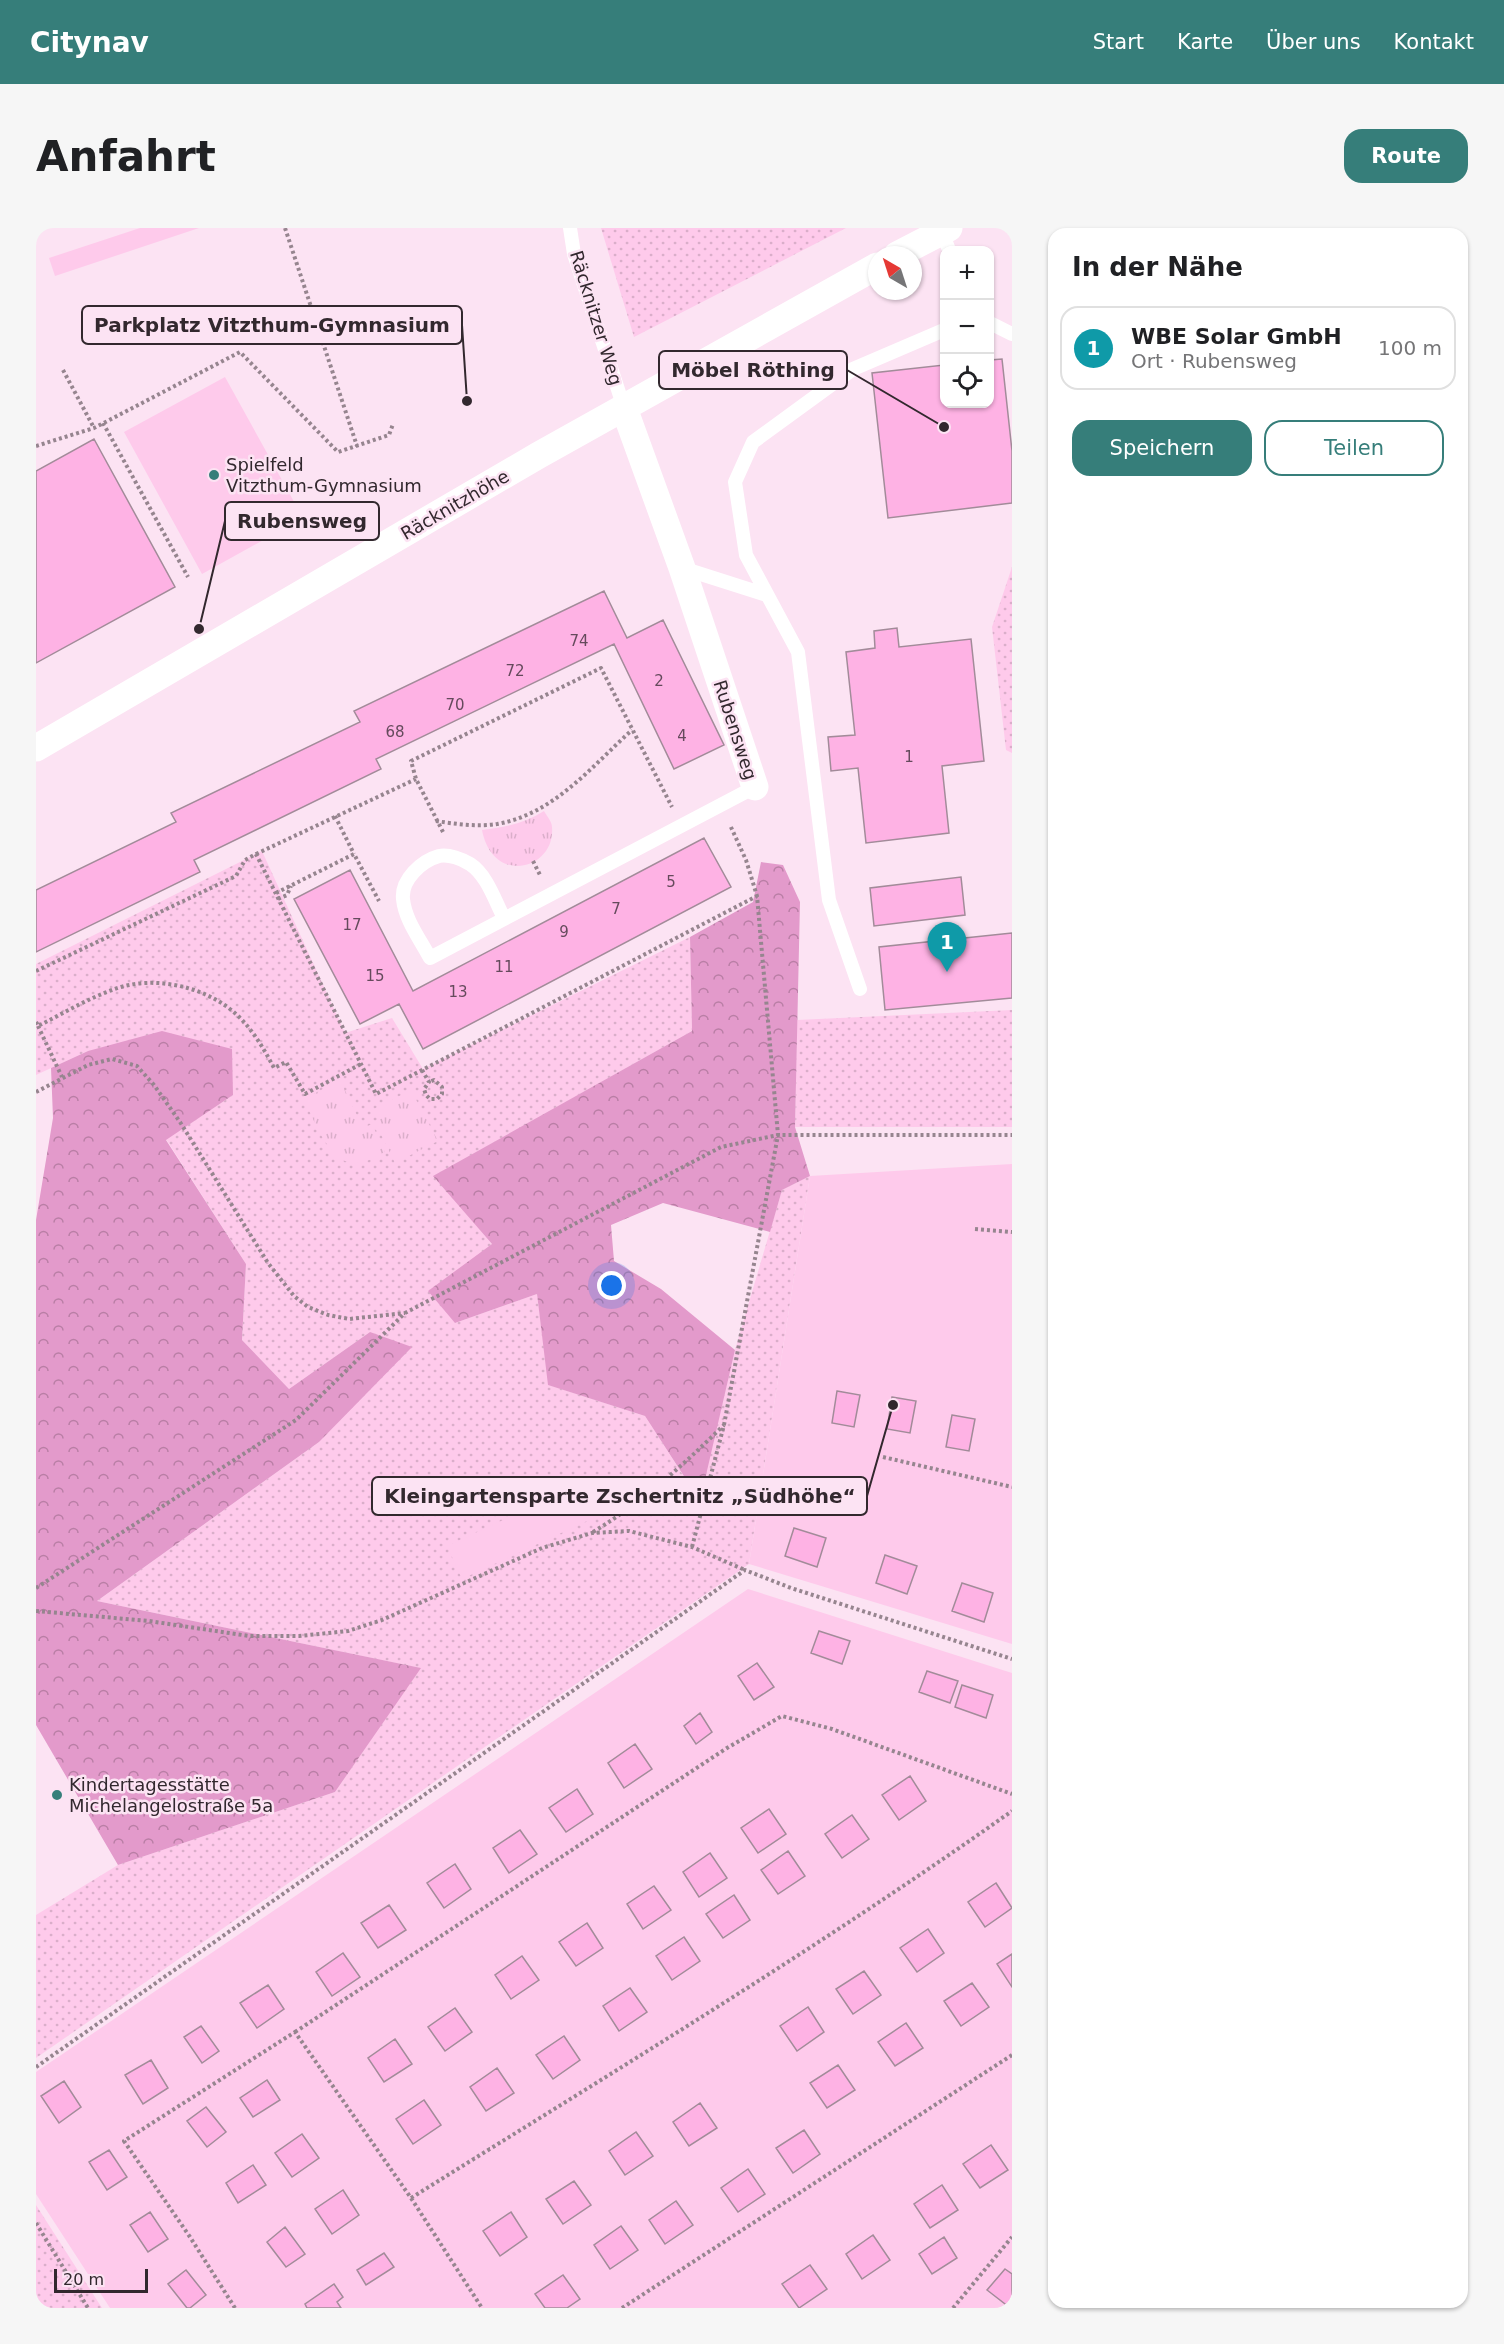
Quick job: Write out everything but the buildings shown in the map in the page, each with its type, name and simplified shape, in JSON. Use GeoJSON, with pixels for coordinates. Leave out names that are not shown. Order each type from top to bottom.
{"type":"FeatureCollection","features":[{"type":"Feature","properties":{"kind":"street"},"geometry":{"type":"LineString","coordinates":[[922,246],[947,237]]}},
{"type":"Feature","properties":{"kind":"street","name":"Räcknitzhöhe"},"geometry":{"type":"LineString","coordinates":[[36,748],[624,408],[868,271]]}},
{"type":"Feature","properties":{"kind":"street","name":"Rubensweg"},"geometry":{"type":"LineString","coordinates":[[624,408],[682,568],[755,787]]}},
{"type":"Feature","properties":{"kind":"lane","name":"Räcknitzer Weg"},"geometry":{"type":"LineString","coordinates":[[570,228],[574,254],[624,408]]}},
{"type":"Feature","properties":{"kind":"lane"},"geometry":{"type":"LineString","coordinates":[[994,325],[1012,334]]}},
{"type":"Feature","properties":{"kind":"lane"},"geometry":{"type":"LineString","coordinates":[[860,989],[829,900],[798,652],[746,555],[735,482],[753,442],[853,369],[940,332]]}},
{"type":"Feature","properties":{"kind":"lane"},"geometry":{"type":"LineString","coordinates":[[682,568],[767,595]]}},
{"type":"Feature","properties":{"kind":"lane","name":"Rubensweg"},"geometry":{"type":"LineString","coordinates":[[459,858],[440,856],[413,872],[405,882],[402,897],[407,915],[430,958],[755,787]]}},
{"type":"Feature","properties":{"kind":"lane"},"geometry":{"type":"LineString","coordinates":[[459,858],[472,865],[484,878],[504,918]]}},
{"type":"Feature","properties":{"kind":"path"},"geometry":{"type":"LineString","coordinates":[[285,228],[357,446]]}},
{"type":"Feature","properties":{"kind":"path"},"geometry":{"type":"LineString","coordinates":[[36,446],[94,428],[240,352],[338,452],[389,435],[393,424]]}},
{"type":"Feature","properties":{"kind":"path"},"geometry":{"type":"LineString","coordinates":[[63,370],[94,428]]}},
{"type":"Feature","properties":{"kind":"path"},"geometry":{"type":"LineString","coordinates":[[103,423],[188,577]]}},
{"type":"Feature","properties":{"kind":"path"},"geometry":{"type":"LineString","coordinates":[[459,858],[436,821],[416,778],[411,761],[601,668],[682,825]]}},
{"type":"Feature","properties":{"kind":"path"},"geometry":{"type":"LineString","coordinates":[[436,821],[495,824],[525,817],[561,796],[632,730]]}},
{"type":"Feature","properties":{"kind":"path"},"geometry":{"type":"LineString","coordinates":[[36,971],[236,876],[245,860],[256,854],[416,778]]}},
{"type":"Feature","properties":{"kind":"path"},"geometry":{"type":"LineString","coordinates":[[335,816],[354,854]]}},
{"type":"Feature","properties":{"kind":"path"},"geometry":{"type":"LineString","coordinates":[[692,1547],[724,1425],[778,1135],[758,896],[746,860],[726,816]]}},
{"type":"Feature","properties":{"kind":"path"},"geometry":{"type":"LineString","coordinates":[[256,854],[376,1094],[758,896]]}},
{"type":"Feature","properties":{"kind":"path"},"geometry":{"type":"LineString","coordinates":[[276,893],[291,885],[287,895],[279,899]]}},
{"type":"Feature","properties":{"kind":"path"},"geometry":{"type":"LineString","coordinates":[[62,1077],[37,1024],[113,989],[140,984],[164,984],[207,996],[237,1015],[255,1035],[274,1068],[286,1062],[305,1094],[361,1064]]}},
{"type":"Feature","properties":{"kind":"path"},"geometry":{"type":"LineString","coordinates":[[36,1092],[88,1065],[112,1059],[137,1066],[154,1085],[180,1122],[268,1263],[294,1296],[328,1316],[349,1319],[405,1313]]}},
{"type":"Feature","properties":{"kind":"path"},"geometry":{"type":"LineString","coordinates":[[422,1070],[429,1082]]}},
{"type":"Feature","properties":{"kind":"path"},"geometry":{"type":"LineString","coordinates":[[434,1080],[442,1087],[442,1094],[437,1099],[430,1099],[426,1095],[425,1086],[429,1082],[434,1080]]}},
{"type":"Feature","properties":{"kind":"path"},"geometry":{"type":"LineString","coordinates":[[36,1588],[296,1420],[405,1313],[721,1147],[778,1135],[1012,1135]]}},
{"type":"Feature","properties":{"kind":"path"},"geometry":{"type":"LineString","coordinates":[[975,1229],[1012,1232]]}},
{"type":"Feature","properties":{"kind":"path"},"geometry":{"type":"LineString","coordinates":[[592,1533],[622,1515],[669,1479],[724,1425]]}},
{"type":"Feature","properties":{"kind":"path"},"geometry":{"type":"LineString","coordinates":[[883,1456],[1012,1487]]}},
{"type":"Feature","properties":{"kind":"path"},"geometry":{"type":"LineString","coordinates":[[36,1611],[149,1621],[249,1636],[299,1636],[348,1631],[382,1620],[542,1548],[592,1533],[629,1531],[692,1547],[791,1588],[1012,1659]]}},
{"type":"Feature","properties":{"kind":"path"},"geometry":{"type":"LineString","coordinates":[[36,2067],[745,1570]]}},
{"type":"Feature","properties":{"kind":"path"},"geometry":{"type":"LineString","coordinates":[[235,2308],[190,2237],[124,2141],[296,2032],[726,1748],[782,1716],[832,1729],[1012,1794]]}},
{"type":"Feature","properties":{"kind":"path"},"geometry":{"type":"LineString","coordinates":[[411,2198],[678,2032],[913,1881],[1012,1811]]}},
{"type":"Feature","properties":{"kind":"path"},"geometry":{"type":"LineString","coordinates":[[296,2032],[411,2198],[482,2308]]}},
{"type":"Feature","properties":{"kind":"path"},"geometry":{"type":"LineString","coordinates":[[622,2308],[1012,2055]]}},
{"type":"Feature","properties":{"kind":"path"},"geometry":{"type":"LineString","coordinates":[[36,2223],[88,2308]]}},
{"type":"Feature","properties":{"kind":"path"},"geometry":{"type":"LineString","coordinates":[[953,2308],[1012,2237]]}},
{"type":"Feature","properties":{"kind":"green space"},"geometry":{"type":"Polygon","coordinates":[[[140,228],[199,228],[55,276],[49,258],[140,228]]]}},
{"type":"Feature","properties":{"kind":"green space"},"geometry":{"type":"Polygon","coordinates":[[[601,228],[846,228],[634,337],[601,228]]]}},
{"type":"Feature","properties":{"kind":"green space","name":"Spielfeld Vitzthum-Gymnasium"},"geometry":{"type":"Polygon","coordinates":[[[225,377],[303,518],[202,574],[124,432],[225,377]]]}},
{"type":"Feature","properties":{"kind":"green space"},"geometry":{"type":"Polygon","coordinates":[[[1012,567],[1012,753],[1006,750],[992,627],[1012,567]]]}},
{"type":"Feature","properties":{"kind":"green space"},"geometry":{"type":"Polygon","coordinates":[[[544,811],[552,825],[551,842],[535,861],[523,866],[510,865],[498,859],[488,848],[482,830],[514,824],[544,811]]]}},
{"type":"Feature","properties":{"kind":"green space"},"geometry":{"type":"Polygon","coordinates":[[[262,851],[345,1033],[392,1018],[423,1069],[690,937],[692,1031],[434,1176],[492,1244],[455,1323],[537,1294],[549,1385],[645,1416],[699,1500],[735,1350],[782,1190],[810,1176],[749,1564],[36,2058],[36,1915],[118,1865],[335,1792],[420,1668],[97,1601],[319,1442],[370,1332],[289,1389],[242,1340],[246,1264],[166,1139],[233,1095],[88,1051],[36,1075],[36,964],[262,851]]]}},
{"type":"Feature","properties":{"kind":"green space"},"geometry":{"type":"Polygon","coordinates":[[[761,862],[783,865],[800,902],[795,1127],[810,1176],[782,1190],[770,1232],[663,1203],[611,1225],[614,1261],[661,1289],[735,1350],[700,1501],[645,1416],[548,1385],[537,1294],[455,1323],[428,1291],[492,1244],[433,1176],[692,1031],[690,937],[753,902],[761,862]]]}},
{"type":"Feature","properties":{"kind":"green space"},"geometry":{"type":"Polygon","coordinates":[[[1012,1010],[1012,1127],[795,1127],[797,1020],[1012,1010]]]}},
{"type":"Feature","properties":{"kind":"green space"},"geometry":{"type":"Polygon","coordinates":[[[162,1031],[232,1049],[233,1095],[166,1140],[246,1264],[242,1340],[289,1389],[370,1332],[412,1347],[319,1442],[97,1601],[421,1668],[335,1792],[118,1865],[36,1725],[36,1220],[53,1118],[51,1068],[88,1051],[162,1031]]]}},
{"type":"Feature","properties":{"kind":"green space"},"geometry":{"type":"Polygon","coordinates":[[[340,1080],[363,1128],[372,1124],[385,1152],[366,1161],[354,1163],[337,1156],[317,1128],[304,1099],[340,1080]]]}},
{"type":"Feature","properties":{"kind":"green space"},"geometry":{"type":"Polygon","coordinates":[[[411,1090],[438,1141],[395,1163],[375,1122],[380,1120],[374,1109],[411,1090]]]}},
{"type":"Feature","properties":{"kind":"green space"},"geometry":{"type":"Polygon","coordinates":[[[1012,1164],[1012,1644],[749,1564],[810,1176],[1012,1164]]]}},
{"type":"Feature","properties":{"kind":"green space"},"geometry":{"type":"Polygon","coordinates":[[[585,1482],[600,1515],[462,1579],[447,1546],[585,1482]]]}},
{"type":"Feature","properties":{"kind":"green space"},"geometry":{"type":"Polygon","coordinates":[[[748,1589],[1012,1673],[1012,2308],[110,2308],[36,2194],[36,2072],[748,1589]]]}},
{"type":"Feature","properties":{"kind":"green space"},"geometry":{"type":"Polygon","coordinates":[[[36,2205],[102,2308],[36,2308],[36,2205]]]}},
{"type":"Feature","properties":{"kind":"place","name":"Parkplatz Vitzthum-Gymnasium"},"geometry":{"type":"Point","coordinates":[467,401]}},
{"type":"Feature","properties":{"kind":"place","name":"Möbel Röthing"},"geometry":{"type":"Point","coordinates":[944,427]}},
{"type":"Feature","properties":{"kind":"place","name":"Spielfeld Vitzthum-Gymnasium"},"geometry":{"type":"Point","coordinates":[214,475]}},
{"type":"Feature","properties":{"kind":"place","name":"Rubensweg"},"geometry":{"type":"Point","coordinates":[199,629]}},
{"type":"Feature","properties":{"kind":"place","name":"WBE Solar GmbH"},"geometry":{"type":"Point","coordinates":[947,972]}},
{"type":"Feature","properties":{"kind":"place","name":"Kleingartensparte Zschertnitz „Südhöhe“"},"geometry":{"type":"Point","coordinates":[893,1405]}},
{"type":"Feature","properties":{"kind":"place","name":"Kindertagesstätte Michelangelostraße 5a"},"geometry":{"type":"Point","coordinates":[57,1795]}}]}
